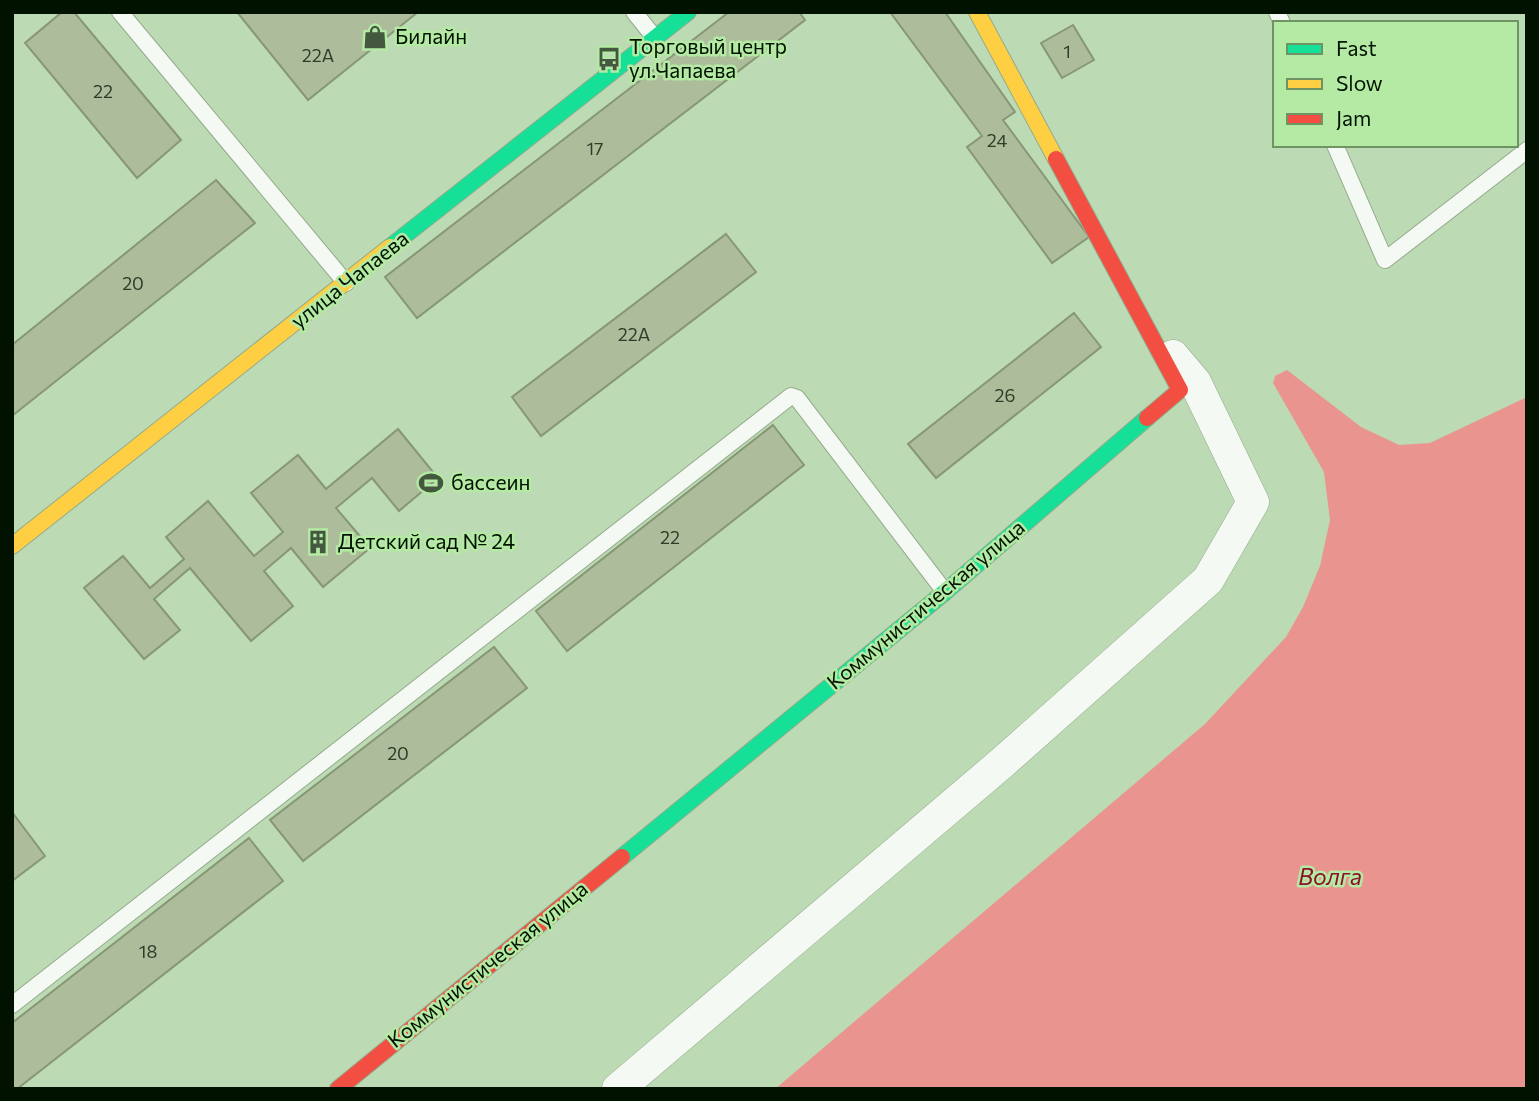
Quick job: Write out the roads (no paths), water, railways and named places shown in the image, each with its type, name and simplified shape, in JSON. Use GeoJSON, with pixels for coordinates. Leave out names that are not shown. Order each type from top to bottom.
{"type":"FeatureCollection","features":[{"type":"Feature","properties":{"kind":"street","name":"улица Чапаева"},"geometry":{"type":"LineString","coordinates":[[12,546],[688,12]]}},
{"type":"Feature","properties":{"kind":"street","name":"Коммунистическая улица"},"geometry":{"type":"LineString","coordinates":[[338,1089],[944,592],[1180,390],[977,12]]}},
{"type":"Feature","properties":{"kind":"street"},"geometry":{"type":"LineString","coordinates":[[618,1089],[1003,762],[1208,580],[1253,502],[1195,382],[1144,324]]}},
{"type":"Feature","properties":{"kind":"lane"},"geometry":{"type":"LineString","coordinates":[[120,12],[346,283]]}},
{"type":"Feature","properties":{"kind":"lane"},"geometry":{"type":"LineString","coordinates":[[634,12],[655,38]]}},
{"type":"Feature","properties":{"kind":"lane"},"geometry":{"type":"LineString","coordinates":[[1336,147],[1385,260],[1527,150]]}},
{"type":"Feature","properties":{"kind":"lane"},"geometry":{"type":"LineString","coordinates":[[12,1005],[790,396],[797,398],[944,592]]}},
{"type":"Feature","properties":{"kind":"water","name":"Волга"},"geometry":{"type":"Polygon","coordinates":[[[1287,370],[1361,427],[1399,445],[1430,443],[1527,397],[1527,1089],[775,1089],[1205,724],[1286,637],[1303,607],[1320,566],[1330,520],[1324,472],[1273,383],[1275,376],[1287,370]]]}},
{"type":"Feature","properties":{"kind":"place","name":"Билайн"},"geometry":{"type":"Point","coordinates":[375,37]}},
{"type":"Feature","properties":{"kind":"place","name":"Торговый центр ул.Чапаева"},"geometry":{"type":"Point","coordinates":[609,59]}},
{"type":"Feature","properties":{"kind":"place","name":"бассеин"},"geometry":{"type":"Point","coordinates":[431,483]}},
{"type":"Feature","properties":{"kind":"place","name":"Детский сад № 24"},"geometry":{"type":"Point","coordinates":[318,542]}}]}
